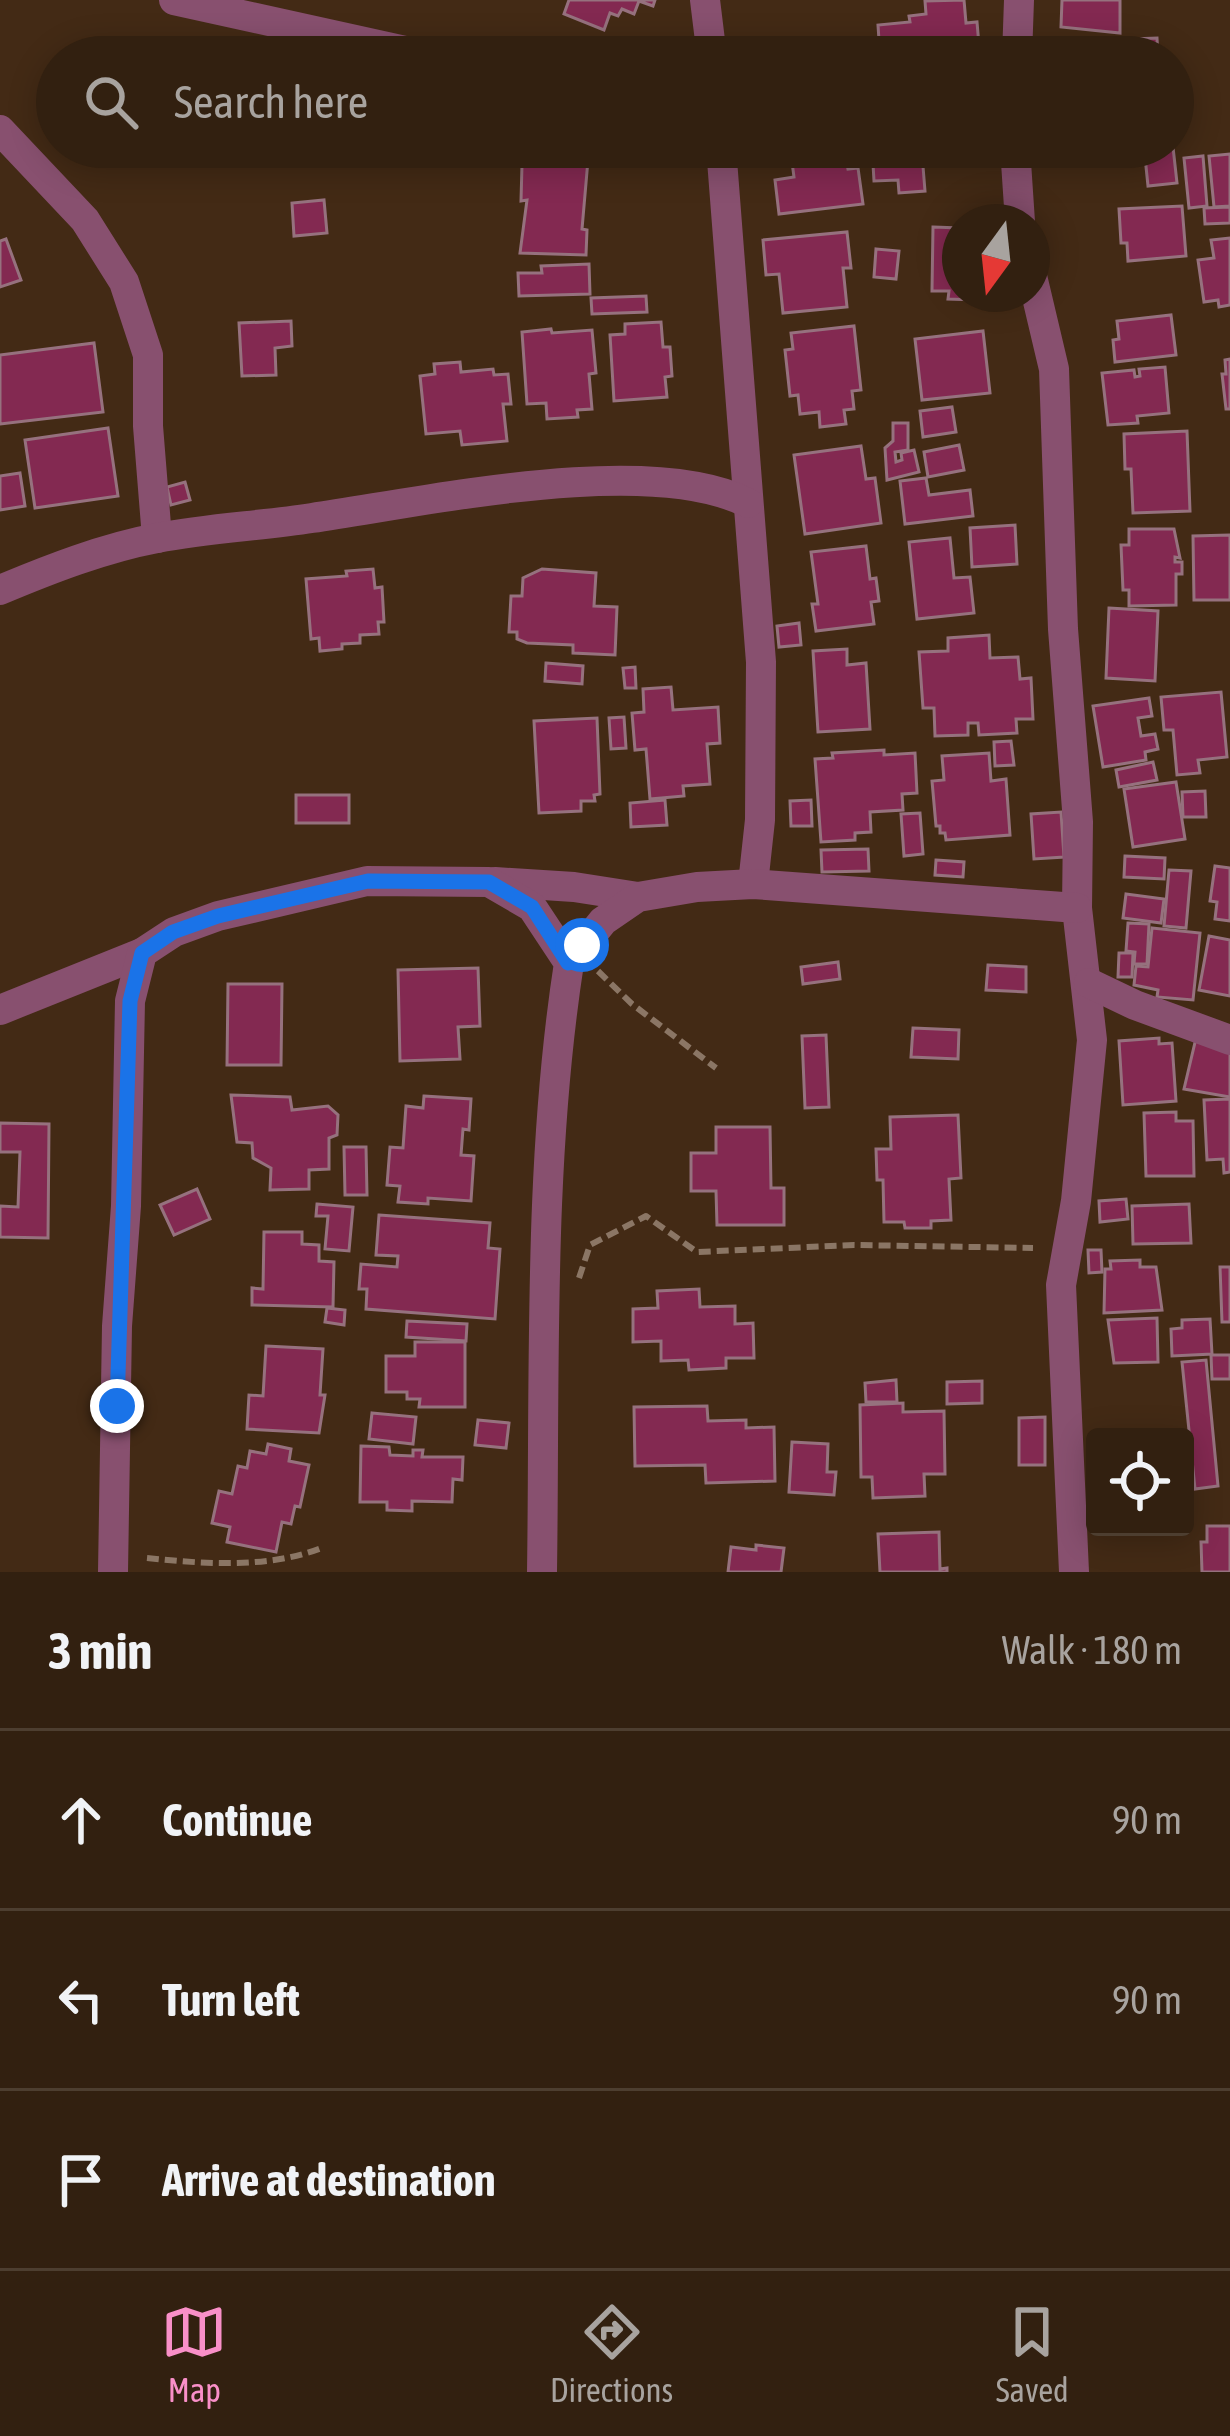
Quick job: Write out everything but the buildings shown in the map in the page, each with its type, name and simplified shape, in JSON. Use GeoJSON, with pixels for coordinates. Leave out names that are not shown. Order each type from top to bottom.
{"type":"FeatureCollection","features":[{"type":"Feature","properties":{"kind":"street"},"geometry":{"type":"LineString","coordinates":[[174,0],[337,36]]}},
{"type":"Feature","properties":{"kind":"street"},"geometry":{"type":"LineString","coordinates":[[706,0],[710,36]]}},
{"type":"Feature","properties":{"kind":"street"},"geometry":{"type":"LineString","coordinates":[[1018,36],[1019,0]]}},
{"type":"Feature","properties":{"kind":"street"},"geometry":{"type":"LineString","coordinates":[[0,130],[85,220],[124,282],[148,355],[157,538]]}},
{"type":"Feature","properties":{"kind":"street"},"geometry":{"type":"LineString","coordinates":[[718,168],[760,662],[760,820],[753,884]]}},
{"type":"Feature","properties":{"kind":"street"},"geometry":{"type":"LineString","coordinates":[[1016,168],[1019,204]]}},
{"type":"Feature","properties":{"kind":"street"},"geometry":{"type":"LineString","coordinates":[[1041,312],[1054,369],[1063,629],[1078,822],[1077,908],[1093,1040],[1061,1318],[1068,1378],[1074,1572]]}},
{"type":"Feature","properties":{"kind":"street"},"geometry":{"type":"LineString","coordinates":[[0,590],[85,557],[157,538],[521,487],[650,481],[725,491],[748,503]]}},
{"type":"Feature","properties":{"kind":"street"},"geometry":{"type":"LineString","coordinates":[[0,1010],[142,953],[173,932],[218,916],[368,881],[574,887],[638,897],[753,884],[1077,908]]}},
{"type":"Feature","properties":{"kind":"street"},"geometry":{"type":"LineString","coordinates":[[489,882],[532,907],[575,954]]}},
{"type":"Feature","properties":{"kind":"street"},"geometry":{"type":"LineString","coordinates":[[542,1572],[548,1212],[558,1035],[575,954],[603,921],[638,897]]}},
{"type":"Feature","properties":{"kind":"street"},"geometry":{"type":"LineString","coordinates":[[113,1564],[130,1001],[142,953]]}},
{"type":"Feature","properties":{"kind":"street"},"geometry":{"type":"LineString","coordinates":[[1089,983],[1230,1040]]}},
{"type":"Feature","properties":{"kind":"path"},"geometry":{"type":"LineString","coordinates":[[575,954],[716,1068]]}},
{"type":"Feature","properties":{"kind":"path"},"geometry":{"type":"LineString","coordinates":[[575,1290],[590,1245],[646,1216],[697,1252],[854,1245],[1067,1247]]}},
{"type":"Feature","properties":{"kind":"path"},"geometry":{"type":"LineString","coordinates":[[113,1564],[253,1562],[298,1558],[324,1547]]}},
{"type":"Feature","properties":{"kind":"route"},"geometry":{"type":"LineString","coordinates":[[117,1406],[130,1001],[142,953],[173,932],[218,916],[368,881],[489,882],[532,907],[568,963],[582,945]]}}]}
